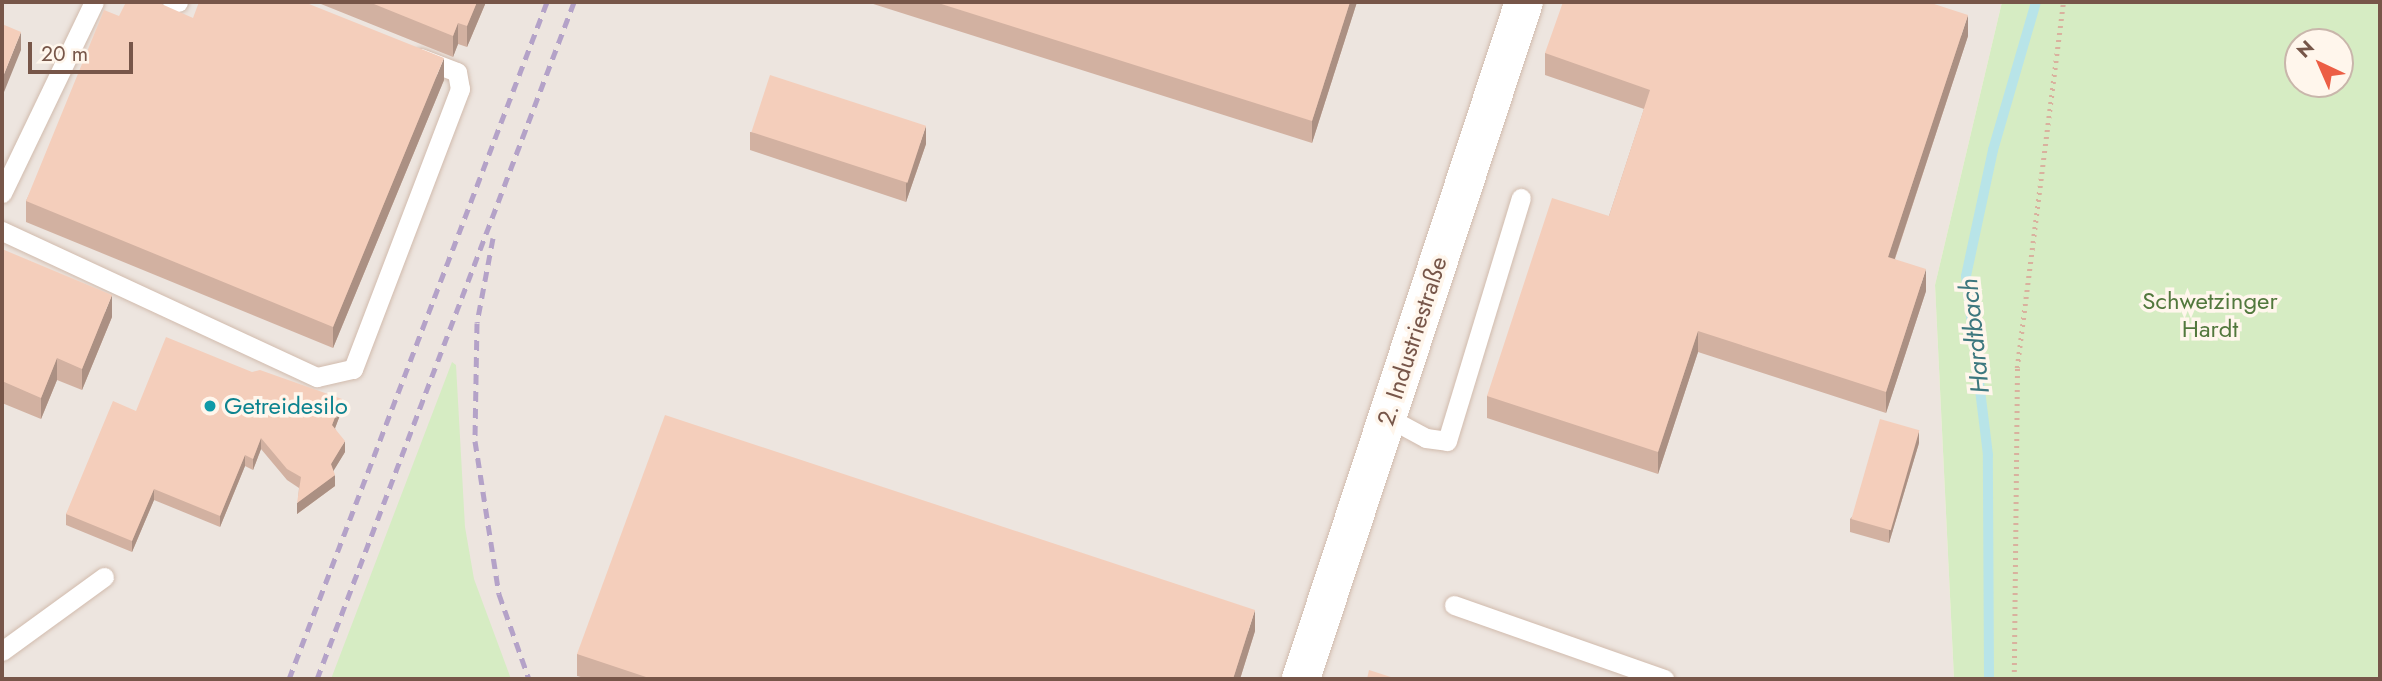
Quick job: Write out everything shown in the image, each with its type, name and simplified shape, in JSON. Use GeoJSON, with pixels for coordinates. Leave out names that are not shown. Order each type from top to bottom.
{"type":"FeatureCollection","features":[{"type":"Feature","properties":{"kind":"street","name":"2. Industriestraße"},"geometry":{"type":"LineString","coordinates":[[1301,679],[1524,2]]}},
{"type":"Feature","properties":{"kind":"lane"},"geometry":{"type":"LineString","coordinates":[[2,194],[94,2]]}},
{"type":"Feature","properties":{"kind":"lane"},"geometry":{"type":"LineString","coordinates":[[172,2],[178,2]]}},
{"type":"Feature","properties":{"kind":"lane"},"geometry":{"type":"LineString","coordinates":[[2,231],[317,377],[353,369],[460,89],[457,72],[407,52]]}},
{"type":"Feature","properties":{"kind":"lane"},"geometry":{"type":"LineString","coordinates":[[1387,417],[1426,438],[1447,442],[1521,198]]}},
{"type":"Feature","properties":{"kind":"lane"},"geometry":{"type":"LineString","coordinates":[[2,651],[104,577]]}},
{"type":"Feature","properties":{"kind":"lane"},"geometry":{"type":"LineString","coordinates":[[1454,605],[1664,679]]}},
{"type":"Feature","properties":{"kind":"path"},"geometry":{"type":"LineString","coordinates":[[2014,679],[2017,369],[2063,2]]}},
{"type":"Feature","properties":{"kind":"shaded area"},"geometry":{"type":"Polygon","coordinates":[[[2,2],[2002,2],[1935,285],[1954,679],[2,679],[2,2]]]}},
{"type":"Feature","properties":{"kind":"green space","name":"Schwetzinger Hardt"},"geometry":{"type":"Polygon","coordinates":[[[2002,2],[2380,2],[2380,679],[1954,679],[1935,285],[2002,2]]]}},
{"type":"Feature","properties":{"kind":"green space"},"geometry":{"type":"Polygon","coordinates":[[[452,362],[456,365],[465,527],[474,579],[511,679],[331,679],[452,362]]]}},
{"type":"Feature","properties":{"kind":"building"},"geometry":{"type":"Polygon","coordinates":[[[126,2],[157,2],[193,18],[199,2],[304,2],[444,58],[333,327],[26,201],[104,10],[119,16],[126,2]]]}},
{"type":"Feature","properties":{"kind":"building"},"geometry":{"type":"Polygon","coordinates":[[[369,2],[477,2],[467,26],[458,23],[453,36],[369,2]]]}},
{"type":"Feature","properties":{"kind":"building"},"geometry":{"type":"Polygon","coordinates":[[[935,2],[1350,2],[1312,121],[935,2]]]}},
{"type":"Feature","properties":{"kind":"building"},"geometry":{"type":"Polygon","coordinates":[[[1563,2],[1928,2],[1968,15],[1888,257],[1926,269],[1886,392],[1698,331],[1658,452],[1487,396],[1552,198],[1609,216],[1650,90],[1545,53],[1563,2]]]}},
{"type":"Feature","properties":{"kind":"building"},"geometry":{"type":"Polygon","coordinates":[[[2,24],[21,32],[2,79],[2,24]]]}},
{"type":"Feature","properties":{"kind":"building"},"geometry":{"type":"Polygon","coordinates":[[[770,75],[926,126],[907,183],[751,132],[770,75]]]}},
{"type":"Feature","properties":{"kind":"building"},"geometry":{"type":"Polygon","coordinates":[[[2,249],[112,295],[82,369],[57,358],[41,398],[2,381],[2,249]]]}},
{"type":"Feature","properties":{"kind":"building"},"geometry":{"type":"Polygon","coordinates":[[[166,337],[252,372],[260,370],[342,399],[332,425],[345,441],[331,464],[335,475],[297,503],[301,477],[287,469],[261,438],[253,459],[245,455],[220,516],[154,489],[132,541],[66,514],[113,401],[136,411],[166,337]]]}},
{"type":"Feature","properties":{"kind":"building"},"geometry":{"type":"Polygon","coordinates":[[[665,415],[1255,610],[1233,679],[652,679],[577,654],[665,415]]]}},
{"type":"Feature","properties":{"kind":"building"},"geometry":{"type":"Polygon","coordinates":[[[1880,419],[1919,430],[1891,530],[1851,519],[1880,419]]]}},
{"type":"Feature","properties":{"kind":"building"},"geometry":{"type":"Polygon","coordinates":[[[1369,670],[1397,679],[1367,679],[1369,670]]]}},
{"type":"Feature","properties":{"kind":"waterway","name":"Hardtbach"},"geometry":{"type":"LineString","coordinates":[[1989,679],[1988,455],[1966,276],[1993,150],[2036,2]]}},
{"type":"Feature","properties":{"kind":"railway"},"geometry":{"type":"LineString","coordinates":[[289,679],[547,2]]}},
{"type":"Feature","properties":{"kind":"railway"},"geometry":{"type":"LineString","coordinates":[[317,679],[574,2]]}},
{"type":"Feature","properties":{"kind":"railway"},"geometry":{"type":"LineString","coordinates":[[493,238],[477,323],[475,441],[499,594],[529,679]]}},
{"type":"Feature","properties":{"kind":"place","name":"Getreidesilo"},"geometry":{"type":"Point","coordinates":[210,406]}}]}
